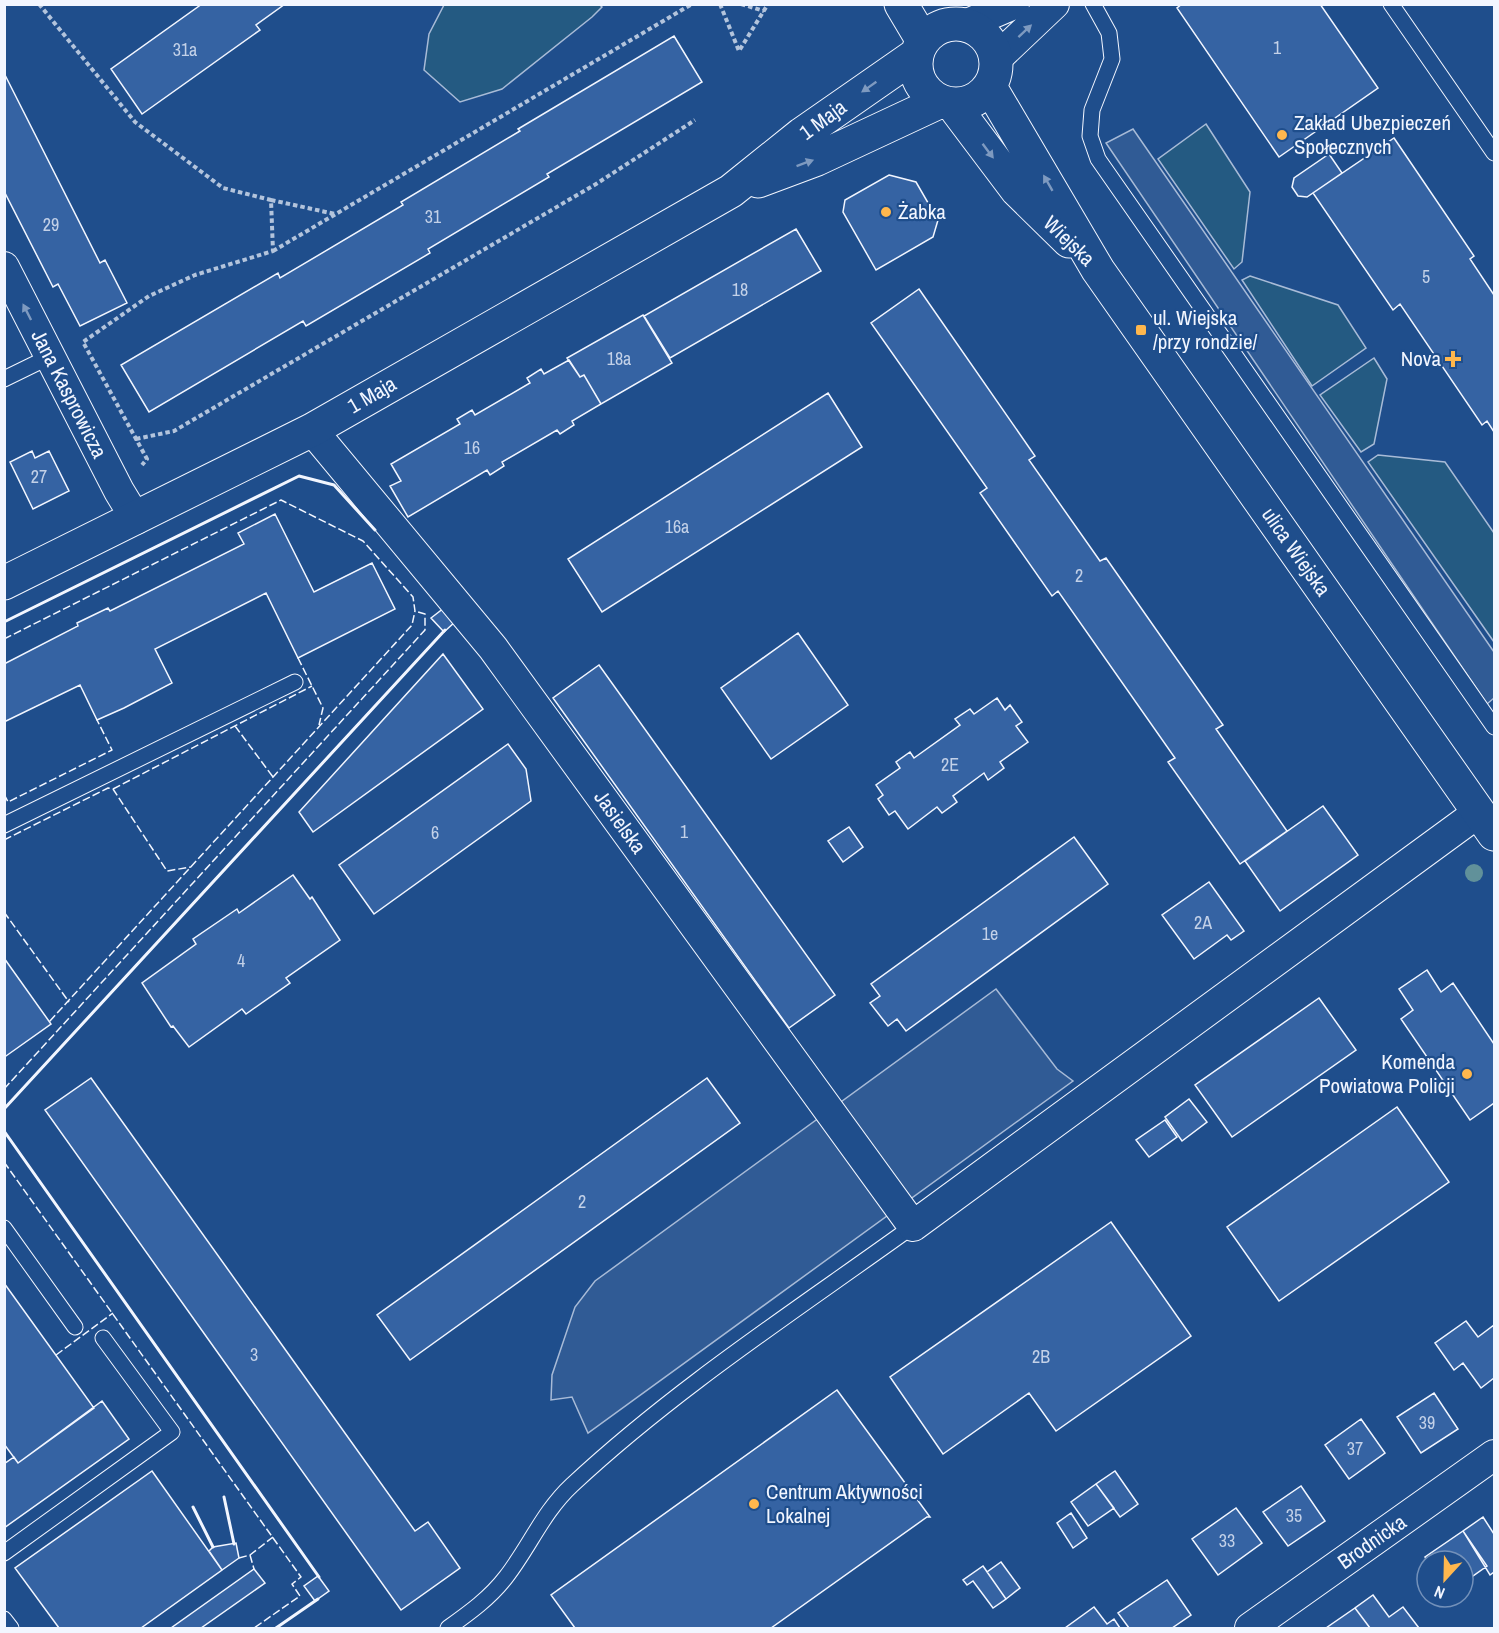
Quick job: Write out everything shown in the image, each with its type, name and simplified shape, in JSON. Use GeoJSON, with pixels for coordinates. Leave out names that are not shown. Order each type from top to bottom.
{"type":"FeatureCollection","features":[{"type":"Feature","properties":{"kind":"street"},"geometry":{"type":"LineString","coordinates":[[901,4],[938,30],[980,32],[991,43],[993,73]]}},
{"type":"Feature","properties":{"kind":"street","name":"1 Maja"},"geometry":{"type":"LineString","coordinates":[[4,583],[312,430],[731,191],[938,30],[1014,4]]}},
{"type":"Feature","properties":{"kind":"street"},"geometry":{"type":"LineString","coordinates":[[938,30],[916,68],[920,82],[928,93],[946,103],[966,104],[979,98],[993,73],[1054,4]]}},
{"type":"Feature","properties":{"kind":"street","name":"Wiejska"},"geometry":{"type":"LineString","coordinates":[[993,73],[1098,270]]}},
{"type":"Feature","properties":{"kind":"street","name":"1 Maja"},"geometry":{"type":"LineString","coordinates":[[731,191],[817,159],[946,103]]}},
{"type":"Feature","properties":{"kind":"street","name":"Wiejska"},"geometry":{"type":"LineString","coordinates":[[946,103],[1017,190],[1098,270]]}},
{"type":"Feature","properties":{"kind":"street","name":"Jana Kasprowicza"},"geometry":{"type":"LineString","coordinates":[[4,267],[49,357],[136,519]]}},
{"type":"Feature","properties":{"kind":"street","name":"ulica Wiejska"},"geometry":{"type":"LineString","coordinates":[[1098,270],[1487,823]]}},
{"type":"Feature","properties":{"kind":"street","name":"Jasielska"},"geometry":{"type":"LineString","coordinates":[[312,430],[493,648],[913,1226]]}},
{"type":"Feature","properties":{"kind":"street"},"geometry":{"type":"LineString","coordinates":[[913,1226],[1487,823]]}},
{"type":"Feature","properties":{"kind":"street","name":"Brodnicka"},"geometry":{"type":"LineString","coordinates":[[1250,1629],[1494,1455]]}},
{"type":"Feature","properties":{"kind":"lane"},"geometry":{"type":"LineString","coordinates":[[1093,4],[1109,33],[1112,59],[1092,110],[1090,136],[1098,159],[1494,727]]}},
{"type":"Feature","properties":{"kind":"lane"},"geometry":{"type":"LineString","coordinates":[[1391,4],[1494,153]]}},
{"type":"Feature","properties":{"kind":"lane"},"geometry":{"type":"LineString","coordinates":[[4,379],[49,357]]}},
{"type":"Feature","properties":{"kind":"lane"},"geometry":{"type":"LineString","coordinates":[[4,825],[295,681]]}},
{"type":"Feature","properties":{"kind":"lane"},"geometry":{"type":"LineString","coordinates":[[448,1629],[493,1592],[507,1576],[554,1501],[574,1482],[676,1398],[913,1226]]}},
{"type":"Feature","properties":{"kind":"lane"},"geometry":{"type":"LineString","coordinates":[[4,1228],[75,1327]]}},
{"type":"Feature","properties":{"kind":"lane"},"geometry":{"type":"LineString","coordinates":[[4,1552],[172,1432],[103,1338]]}},
{"type":"Feature","properties":{"kind":"lane"},"geometry":{"type":"LineString","coordinates":[[4,1619],[11,1629]]}},
{"type":"Feature","properties":{"kind":"path"},"geometry":{"type":"LineString","coordinates":[[39,4],[135,122],[223,188],[336,214]]}},
{"type":"Feature","properties":{"kind":"path"},"geometry":{"type":"LineString","coordinates":[[83,342],[149,296],[195,275],[273,251],[692,4]]}},
{"type":"Feature","properties":{"kind":"path"},"geometry":{"type":"LineString","coordinates":[[720,4],[739,51],[768,4]]}},
{"type":"Feature","properties":{"kind":"path"},"geometry":{"type":"LineString","coordinates":[[741,4],[764,11]]}},
{"type":"Feature","properties":{"kind":"path"},"geometry":{"type":"LineString","coordinates":[[136,439],[174,431],[596,184],[695,120]]}},
{"type":"Feature","properties":{"kind":"path"},"geometry":{"type":"LineString","coordinates":[[272,200],[273,251]]}},
{"type":"Feature","properties":{"kind":"shaded area"},"geometry":{"type":"Polygon","coordinates":[[[599,4],[602,7],[592,17],[502,89],[460,102],[424,70],[429,34],[444,5],[599,4]]]}},
{"type":"Feature","properties":{"kind":"shaded area"},"geometry":{"type":"Polygon","coordinates":[[[1206,124],[1250,192],[1242,262],[1234,269],[1158,159],[1206,124]]]}},
{"type":"Feature","properties":{"kind":"shaded area"},"geometry":{"type":"Polygon","coordinates":[[[1133,129],[1494,652],[1494,698],[1487,704],[1106,143],[1133,129]]]}},
{"type":"Feature","properties":{"kind":"shaded area"},"geometry":{"type":"Polygon","coordinates":[[[1250,276],[1338,305],[1366,348],[1312,386],[1242,280],[1250,276]]]}},
{"type":"Feature","properties":{"kind":"shaded area"},"geometry":{"type":"Polygon","coordinates":[[[1374,358],[1387,379],[1374,444],[1361,452],[1320,395],[1374,358]]]}},
{"type":"Feature","properties":{"kind":"shaded area"},"geometry":{"type":"Polygon","coordinates":[[[1378,455],[1445,462],[1494,533],[1494,642],[1368,462],[1378,455]]]}},
{"type":"Feature","properties":{"kind":"shaded area"},"geometry":{"type":"Polygon","coordinates":[[[996,989],[1057,1069],[1073,1081],[588,1433],[572,1397],[551,1400],[552,1375],[575,1307],[595,1281],[996,989]]]}},
{"type":"Feature","properties":{"kind":"building"},"geometry":{"type":"Polygon","coordinates":[[[202,4],[285,4],[256,25],[260,30],[142,114],[111,69],[202,4]]]}},
{"type":"Feature","properties":{"kind":"building"},"geometry":{"type":"Polygon","coordinates":[[[1182,4],[1320,4],[1378,88],[1279,157],[1177,8],[1182,4]]]}},
{"type":"Feature","properties":{"kind":"building"},"geometry":{"type":"Polygon","coordinates":[[[674,36],[702,82],[547,174],[549,177],[428,249],[430,253],[306,326],[303,321],[149,412],[121,365],[278,273],[280,278],[403,205],[401,202],[520,131],[518,129],[674,36]]]}},
{"type":"Feature","properties":{"kind":"building"},"geometry":{"type":"Polygon","coordinates":[[[4,73],[100,263],[105,260],[127,303],[80,326],[58,284],[53,287],[4,191],[4,73]]]}},
{"type":"Feature","properties":{"kind":"building"},"geometry":{"type":"Polygon","coordinates":[[[1394,138],[1474,256],[1470,259],[1494,295],[1494,432],[1487,421],[1482,425],[1400,304],[1393,310],[1313,193],[1394,138]]]}},
{"type":"Feature","properties":{"kind":"building"},"geometry":{"type":"Polygon","coordinates":[[[1329,154],[1342,173],[1307,197],[1298,196],[1292,187],[1294,178],[1329,154]]]}},
{"type":"Feature","properties":{"kind":"building"},"geometry":{"type":"Polygon","coordinates":[[[889,175],[916,182],[938,220],[933,237],[876,270],[843,212],[845,200],[889,175]]]}},
{"type":"Feature","properties":{"kind":"building"},"geometry":{"type":"Polygon","coordinates":[[[796,229],[821,271],[670,358],[644,316],[796,229]]]}},
{"type":"Feature","properties":{"kind":"building"},"geometry":{"type":"Polygon","coordinates":[[[919,289],[1035,456],[1029,460],[1100,561],[1106,558],[1223,725],[1216,729],[1287,831],[1240,864],[1168,762],[1175,758],[1058,591],[1052,596],[980,493],[987,488],[871,323],[919,289]]]}},
{"type":"Feature","properties":{"kind":"building"},"geometry":{"type":"Polygon","coordinates":[[[643,315],[672,363],[601,404],[584,375],[580,377],[567,358],[643,315]]]}},
{"type":"Feature","properties":{"kind":"building"},"geometry":{"type":"Polygon","coordinates":[[[569,360],[580,377],[584,375],[601,404],[572,421],[574,425],[560,434],[557,430],[502,462],[504,466],[490,475],[487,470],[408,517],[390,486],[401,481],[391,464],[460,424],[457,419],[472,410],[475,415],[530,383],[527,378],[541,369],[544,374],[569,360]]]}},
{"type":"Feature","properties":{"kind":"building"},"geometry":{"type":"Polygon","coordinates":[[[828,393],[862,447],[602,612],[568,559],[828,393]]]}},
{"type":"Feature","properties":{"kind":"building"},"geometry":{"type":"Polygon","coordinates":[[[32,451],[35,458],[49,451],[69,491],[33,509],[10,462],[32,451]]]}},
{"type":"Feature","properties":{"kind":"building"},"geometry":{"type":"Polygon","coordinates":[[[275,514],[314,592],[372,563],[395,609],[298,658],[266,593],[155,649],[172,683],[124,708],[97,720],[80,685],[4,722],[4,664],[78,626],[77,623],[108,608],[110,611],[244,544],[238,533],[275,514]]]}},
{"type":"Feature","properties":{"kind":"building"},"geometry":{"type":"Polygon","coordinates":[[[444,608],[456,621],[444,632],[431,618],[444,608]]]}},
{"type":"Feature","properties":{"kind":"building"},"geometry":{"type":"Polygon","coordinates":[[[798,633],[848,705],[771,759],[721,688],[798,633]]]}},
{"type":"Feature","properties":{"kind":"building"},"geometry":{"type":"Polygon","coordinates":[[[443,654],[483,709],[313,832],[299,812],[443,654]]]}},
{"type":"Feature","properties":{"kind":"building"},"geometry":{"type":"Polygon","coordinates":[[[599,665],[835,995],[789,1028],[553,698],[599,665]]]}},
{"type":"Feature","properties":{"kind":"building"},"geometry":{"type":"Polygon","coordinates":[[[997,698],[1005,710],[1010,705],[1022,722],[1016,726],[1028,742],[1000,762],[1004,768],[988,780],[984,773],[953,796],[957,802],[942,813],[937,807],[908,829],[895,811],[889,815],[878,799],[883,795],[876,785],[900,768],[896,762],[910,752],[914,758],[960,725],[955,719],[970,709],[974,714],[997,698]]]}},
{"type":"Feature","properties":{"kind":"building"},"geometry":{"type":"Polygon","coordinates":[[[508,744],[526,769],[531,801],[374,914],[339,865],[508,744]]]}},
{"type":"Feature","properties":{"kind":"building"},"geometry":{"type":"Polygon","coordinates":[[[1323,806],[1358,855],[1280,911],[1245,861],[1323,806]]]}},
{"type":"Feature","properties":{"kind":"building"},"geometry":{"type":"Polygon","coordinates":[[[849,827],[863,847],[843,862],[828,841],[849,827]]]}},
{"type":"Feature","properties":{"kind":"building"},"geometry":{"type":"Polygon","coordinates":[[[1074,837],[1108,884],[906,1031],[897,1019],[888,1026],[870,1003],[880,996],[871,984],[1074,837]]]}},
{"type":"Feature","properties":{"kind":"building"},"geometry":{"type":"Polygon","coordinates":[[[293,875],[310,899],[312,897],[340,940],[286,978],[290,983],[246,1014],[242,1009],[189,1047],[173,1026],[171,1027],[142,983],[196,944],[193,939],[237,909],[239,913],[293,875]]]}},
{"type":"Feature","properties":{"kind":"building"},"geometry":{"type":"Polygon","coordinates":[[[1209,882],[1244,931],[1231,940],[1227,935],[1194,959],[1162,915],[1209,882]]]}},
{"type":"Feature","properties":{"kind":"building"},"geometry":{"type":"Polygon","coordinates":[[[4,958],[51,1024],[6,1056],[4,1055],[4,958]]]}},
{"type":"Feature","properties":{"kind":"building","name":"Komenda Powiatowa Policji"},"geometry":{"type":"Polygon","coordinates":[[[1427,970],[1441,992],[1453,983],[1494,1044],[1494,1103],[1470,1120],[1401,1019],[1413,1010],[1399,989],[1427,970]]]}},
{"type":"Feature","properties":{"kind":"building"},"geometry":{"type":"Polygon","coordinates":[[[1319,998],[1356,1050],[1232,1137],[1195,1085],[1319,998]]]}},
{"type":"Feature","properties":{"kind":"building"},"geometry":{"type":"Polygon","coordinates":[[[91,1078],[415,1531],[428,1522],[460,1568],[401,1610],[45,1110],[91,1078]]]}},
{"type":"Feature","properties":{"kind":"building"},"geometry":{"type":"Polygon","coordinates":[[[707,1078],[740,1123],[410,1360],[377,1315],[707,1078]]]}},
{"type":"Feature","properties":{"kind":"building"},"geometry":{"type":"Polygon","coordinates":[[[1189,1099],[1207,1122],[1182,1141],[1165,1117],[1189,1099]]]}},
{"type":"Feature","properties":{"kind":"building"},"geometry":{"type":"Polygon","coordinates":[[[1397,1107],[1449,1182],[1279,1301],[1227,1227],[1397,1107]]]}},
{"type":"Feature","properties":{"kind":"building"},"geometry":{"type":"Polygon","coordinates":[[[1165,1120],[1177,1137],[1149,1157],[1136,1140],[1165,1120]]]}},
{"type":"Feature","properties":{"kind":"building"},"geometry":{"type":"Polygon","coordinates":[[[1111,1222],[1191,1336],[1056,1431],[1029,1393],[943,1454],[890,1377],[1111,1222]]]}},
{"type":"Feature","properties":{"kind":"building"},"geometry":{"type":"Polygon","coordinates":[[[4,1283],[94,1408],[18,1463],[4,1444],[4,1283]]]}},
{"type":"Feature","properties":{"kind":"building"},"geometry":{"type":"Polygon","coordinates":[[[1466,1321],[1478,1337],[1494,1325],[1494,1378],[1481,1388],[1463,1363],[1454,1370],[1435,1343],[1466,1321]]]}},
{"type":"Feature","properties":{"kind":"building"},"geometry":{"type":"Polygon","coordinates":[[[837,1390],[930,1517],[771,1628],[575,1628],[551,1595],[837,1390]]]}},
{"type":"Feature","properties":{"kind":"building"},"geometry":{"type":"Polygon","coordinates":[[[1434,1393],[1458,1429],[1421,1453],[1397,1417],[1434,1393]]]}},
{"type":"Feature","properties":{"kind":"building"},"geometry":{"type":"Polygon","coordinates":[[[102,1401],[129,1439],[4,1528],[4,1464],[14,1457],[18,1463],[102,1401]]]}},
{"type":"Feature","properties":{"kind":"building"},"geometry":{"type":"Polygon","coordinates":[[[1361,1419],[1385,1453],[1349,1479],[1325,1445],[1361,1419]]]}},
{"type":"Feature","properties":{"kind":"building"},"geometry":{"type":"Polygon","coordinates":[[[152,1471],[222,1570],[141,1628],[59,1628],[15,1568],[152,1471]]]}},
{"type":"Feature","properties":{"kind":"building"},"geometry":{"type":"Polygon","coordinates":[[[1115,1471],[1138,1504],[1120,1517],[1096,1484],[1115,1471]]]}},
{"type":"Feature","properties":{"kind":"building"},"geometry":{"type":"Polygon","coordinates":[[[1096,1484],[1114,1508],[1088,1526],[1071,1502],[1096,1484]]]}},
{"type":"Feature","properties":{"kind":"building"},"geometry":{"type":"Polygon","coordinates":[[[1301,1486],[1325,1521],[1288,1546],[1263,1512],[1301,1486]]]}},
{"type":"Feature","properties":{"kind":"building"},"geometry":{"type":"Polygon","coordinates":[[[1236,1508],[1262,1543],[1218,1575],[1192,1539],[1236,1508]]]}},
{"type":"Feature","properties":{"kind":"building"},"geometry":{"type":"Polygon","coordinates":[[[1071,1513],[1087,1538],[1073,1548],[1057,1523],[1071,1513]]]}},
{"type":"Feature","properties":{"kind":"building"},"geometry":{"type":"Polygon","coordinates":[[[1483,1517],[1494,1534],[1494,1572],[1490,1575],[1475,1549],[1463,1531],[1483,1517]]]}},
{"type":"Feature","properties":{"kind":"building"},"geometry":{"type":"Polygon","coordinates":[[[1463,1531],[1487,1566],[1475,1574],[1475,1549],[1437,1549],[1463,1531]]]}},
{"type":"Feature","properties":{"kind":"building"},"geometry":{"type":"Polygon","coordinates":[[[236,1543],[239,1558],[222,1570],[209,1551],[213,1547],[236,1543]]]}},
{"type":"Feature","properties":{"kind":"building"},"geometry":{"type":"Polygon","coordinates":[[[1001,1562],[1020,1588],[1006,1599],[987,1572],[1001,1562]]]}},
{"type":"Feature","properties":{"kind":"building"},"geometry":{"type":"Polygon","coordinates":[[[983,1566],[1006,1599],[993,1608],[973,1581],[967,1585],[963,1580],[983,1566]]]}},
{"type":"Feature","properties":{"kind":"building"},"geometry":{"type":"Polygon","coordinates":[[[254,1569],[265,1583],[201,1628],[171,1628],[254,1569]]]}},
{"type":"Feature","properties":{"kind":"building"},"geometry":{"type":"Polygon","coordinates":[[[318,1576],[329,1591],[315,1601],[304,1586],[318,1576]]]}},
{"type":"Feature","properties":{"kind":"building"},"geometry":{"type":"Polygon","coordinates":[[[1167,1580],[1191,1615],[1172,1628],[1129,1628],[1118,1613],[1167,1580]]]}},
{"type":"Feature","properties":{"kind":"building"},"geometry":{"type":"Polygon","coordinates":[[[1373,1595],[1389,1617],[1403,1607],[1419,1628],[1370,1628],[1355,1608],[1373,1595]]]}},
{"type":"Feature","properties":{"kind":"building"},"geometry":{"type":"Polygon","coordinates":[[[1094,1607],[1107,1624],[1114,1619],[1120,1628],[1065,1628],[1094,1607]]]}},
{"type":"Feature","properties":{"kind":"building"},"geometry":{"type":"Polygon","coordinates":[[[1355,1608],[1370,1628],[1326,1628],[1355,1608]]]}},
{"type":"Feature","properties":{"kind":"fence"},"geometry":{"type":"LineString","coordinates":[[4,639],[281,500],[363,541],[413,597],[415,611],[412,625],[49,1022]]}},
{"type":"Feature","properties":{"kind":"fence"},"geometry":{"type":"LineString","coordinates":[[4,1089],[425,630],[425,614],[415,611]]}},
{"type":"Feature","properties":{"kind":"fence"},"geometry":{"type":"LineString","coordinates":[[298,658],[323,708],[319,725]]}},
{"type":"Feature","properties":{"kind":"fence"},"geometry":{"type":"LineString","coordinates":[[113,789],[312,686]]}},
{"type":"Feature","properties":{"kind":"fence"},"geometry":{"type":"LineString","coordinates":[[4,794],[8,802],[112,750],[97,720]]}},
{"type":"Feature","properties":{"kind":"fence"},"geometry":{"type":"LineString","coordinates":[[235,726],[273,777]]}},
{"type":"Feature","properties":{"kind":"fence"},"geometry":{"type":"LineString","coordinates":[[4,840],[108,788],[113,789],[167,871],[191,867]]}},
{"type":"Feature","properties":{"kind":"fence"},"geometry":{"type":"LineString","coordinates":[[4,912],[69,1002]]}},
{"type":"Feature","properties":{"kind":"fence"},"geometry":{"type":"LineString","coordinates":[[4,1162],[301,1577],[292,1584],[300,1596],[254,1628]]}},
{"type":"Feature","properties":{"kind":"fence"},"geometry":{"type":"LineString","coordinates":[[56,1355],[113,1313]]}},
{"type":"Feature","properties":{"kind":"fence"},"geometry":{"type":"LineString","coordinates":[[239,1558],[250,1555],[273,1537]]}},
{"type":"Feature","properties":{"kind":"fence"},"geometry":{"type":"LineString","coordinates":[[250,1555],[254,1569]]}},
{"type":"Feature","properties":{"kind":"wall"},"geometry":{"type":"LineString","coordinates":[[4,622],[299,476],[334,485],[375,530]]}},
{"type":"Feature","properties":{"kind":"wall"},"geometry":{"type":"LineString","coordinates":[[4,1109],[445,630]]}},
{"type":"Feature","properties":{"kind":"wall"},"geometry":{"type":"LineString","coordinates":[[4,1131],[319,1577]]}},
{"type":"Feature","properties":{"kind":"wall"},"geometry":{"type":"LineString","coordinates":[[224,1497],[234,1544]]}},
{"type":"Feature","properties":{"kind":"wall"},"geometry":{"type":"LineString","coordinates":[[193,1507],[213,1547]]}},
{"type":"Feature","properties":{"kind":"wall"},"geometry":{"type":"LineString","coordinates":[[276,1628],[318,1599]]}},
{"type":"Feature","properties":{"kind":"place","name":"Zakład Ubezpieczeń Społecznych"},"geometry":{"type":"Point","coordinates":[1282,135]}},
{"type":"Feature","properties":{"kind":"place","name":"Żabka"},"geometry":{"type":"Point","coordinates":[886,212]}},
{"type":"Feature","properties":{"kind":"place","name":"ul. Wiejska /przy rondzie/"},"geometry":{"type":"Point","coordinates":[1141,330]}},
{"type":"Feature","properties":{"kind":"place","name":"Nova"},"geometry":{"type":"Point","coordinates":[1453,359]}},
{"type":"Feature","properties":{"kind":"place","name":"Komenda Powiatowa Policji"},"geometry":{"type":"Point","coordinates":[1467,1074]}},
{"type":"Feature","properties":{"kind":"place","name":"Centrum Aktywności Lokalnej"},"geometry":{"type":"Point","coordinates":[754,1504]}}]}
